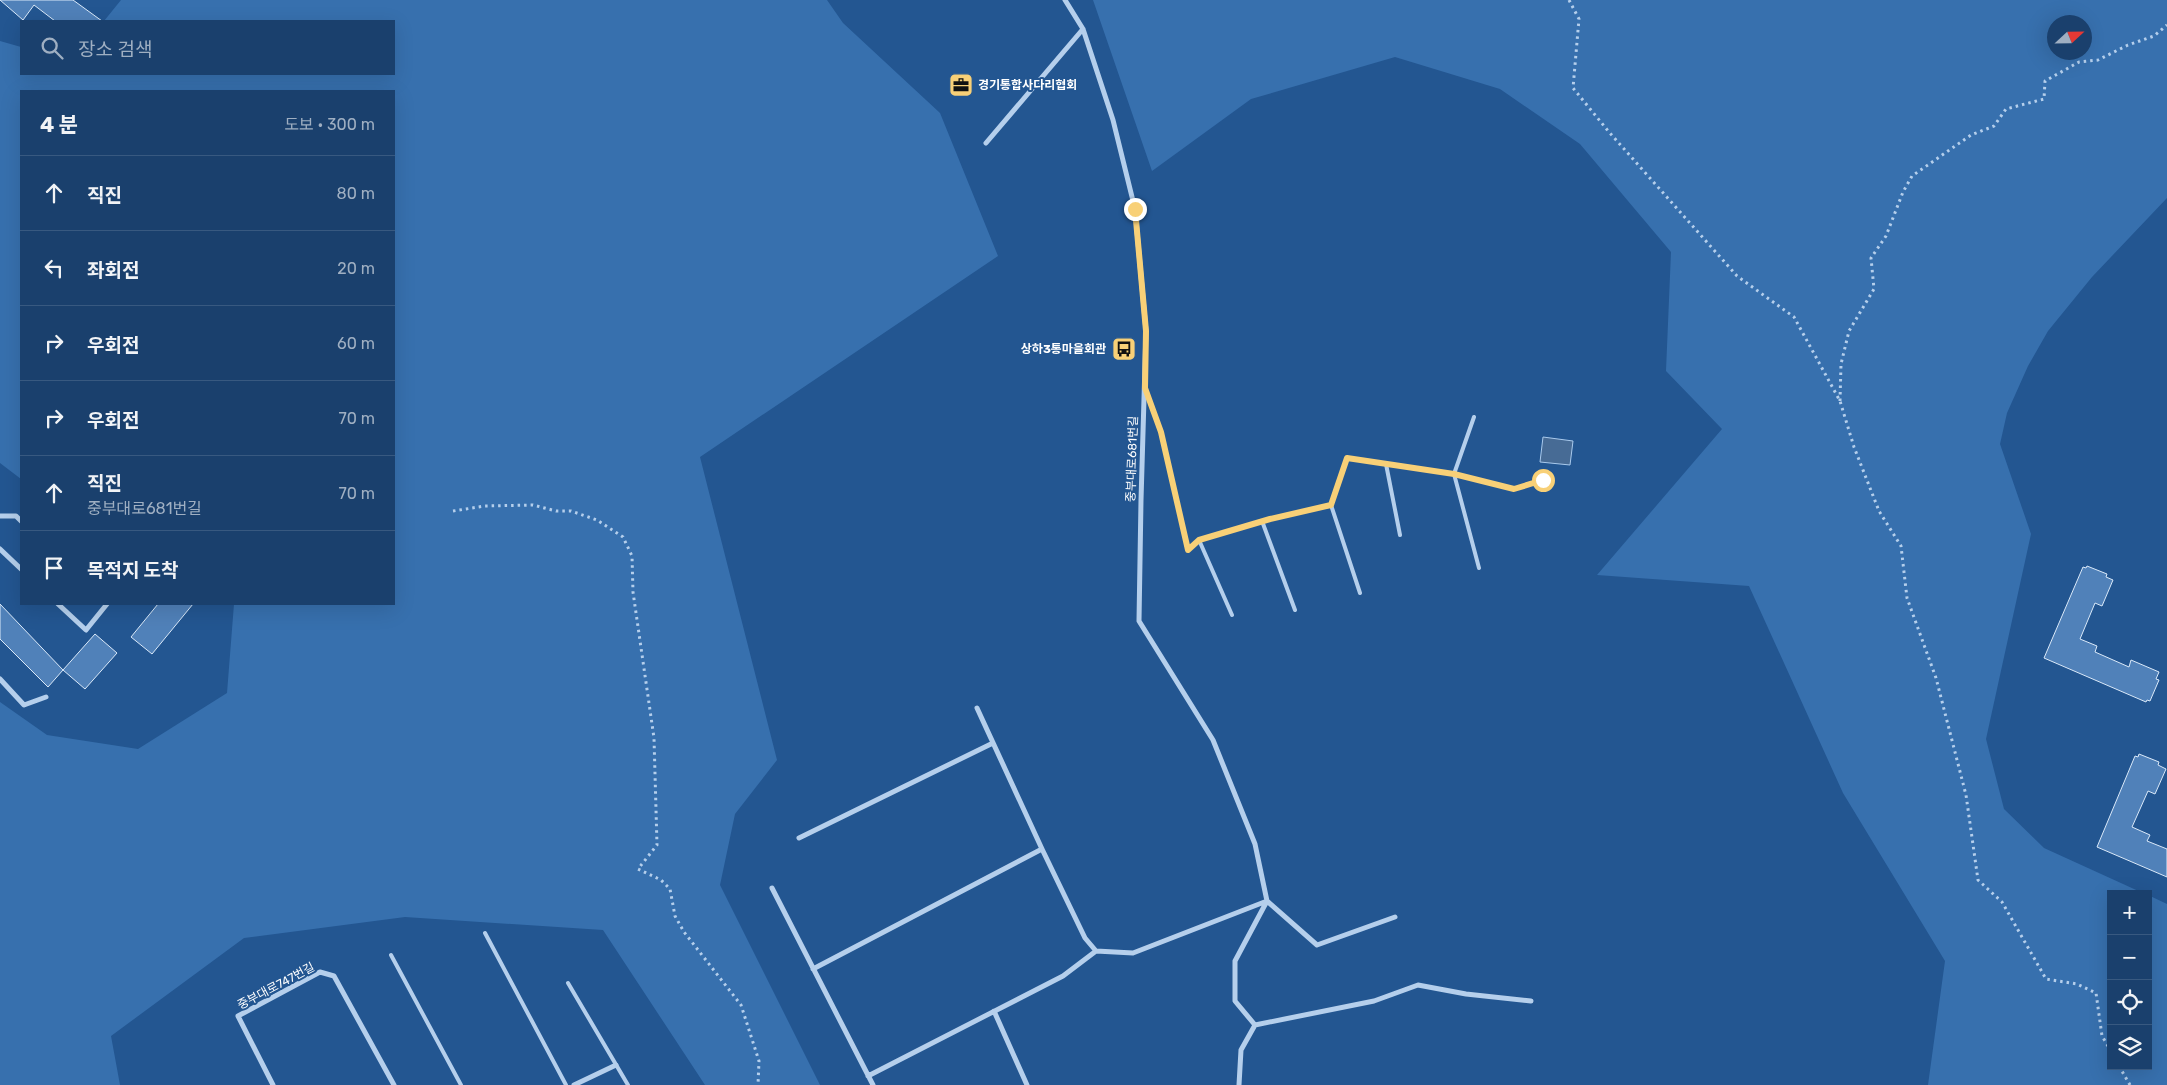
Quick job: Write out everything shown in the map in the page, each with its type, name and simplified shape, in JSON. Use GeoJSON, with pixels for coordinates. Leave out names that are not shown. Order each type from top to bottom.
{"type":"FeatureCollection","features":[{"type":"Feature","properties":{"kind":"street","name":"중부대로681번길"},"geometry":{"type":"LineString","coordinates":[[1066,0],[1083,29],[1112,120],[1135,209],[1146,331],[1139,621],[1213,740],[1255,844],[1267,901]]}},
{"type":"Feature","properties":{"kind":"street"},"geometry":{"type":"LineString","coordinates":[[986,143],[1083,29]]}},
{"type":"Feature","properties":{"kind":"street"},"geometry":{"type":"LineString","coordinates":[[0,516],[16,516],[20,520]]}},
{"type":"Feature","properties":{"kind":"street"},"geometry":{"type":"LineString","coordinates":[[0,549],[20,568]]}},
{"type":"Feature","properties":{"kind":"street"},"geometry":{"type":"LineString","coordinates":[[59,605],[86,630],[106,605]]}},
{"type":"Feature","properties":{"kind":"street"},"geometry":{"type":"LineString","coordinates":[[0,679],[24,705],[46,698]]}},
{"type":"Feature","properties":{"kind":"street"},"geometry":{"type":"LineString","coordinates":[[977,708],[1042,850],[1086,938],[1096,951]]}},
{"type":"Feature","properties":{"kind":"street"},"geometry":{"type":"LineString","coordinates":[[799,838],[993,743]]}},
{"type":"Feature","properties":{"kind":"street"},"geometry":{"type":"LineString","coordinates":[[813,969],[1042,850]]}},
{"type":"Feature","properties":{"kind":"street"},"geometry":{"type":"LineString","coordinates":[[772,888],[872,1085]]}},
{"type":"Feature","properties":{"kind":"street"},"geometry":{"type":"LineString","coordinates":[[1267,901],[1317,945],[1395,917]]}},
{"type":"Feature","properties":{"kind":"street"},"geometry":{"type":"LineString","coordinates":[[868,1076],[1063,976],[1096,951],[1133,953],[1267,901]]}},
{"type":"Feature","properties":{"kind":"street"},"geometry":{"type":"LineString","coordinates":[[1255,1025],[1235,1000],[1235,961],[1267,901]]}},
{"type":"Feature","properties":{"kind":"street","name":"중부대로747번길"},"geometry":{"type":"LineString","coordinates":[[274,1085],[238,1016],[320,972],[334,976],[394,1085]]}},
{"type":"Feature","properties":{"kind":"street"},"geometry":{"type":"LineString","coordinates":[[1239,1085],[1241,1050],[1255,1025],[1374,1001],[1418,986],[1466,994],[1531,1001]]}},
{"type":"Feature","properties":{"kind":"street"},"geometry":{"type":"LineString","coordinates":[[994,1011],[1027,1085]]}},
{"type":"Feature","properties":{"kind":"street"},"geometry":{"type":"LineString","coordinates":[[574,1085],[616,1065]]}},
{"type":"Feature","properties":{"kind":"lane"},"geometry":{"type":"LineString","coordinates":[[1145,388],[1161,432],[1188,550],[1199,540],[1262,521],[1331,505]]}},
{"type":"Feature","properties":{"kind":"lane"},"geometry":{"type":"LineString","coordinates":[[1474,416],[1454,474],[1479,568]]}},
{"type":"Feature","properties":{"kind":"lane"},"geometry":{"type":"LineString","coordinates":[[1360,593],[1331,505],[1347,458],[1454,474],[1514,489],[1543,480]]}},
{"type":"Feature","properties":{"kind":"lane"},"geometry":{"type":"LineString","coordinates":[[1386,464],[1400,535]]}},
{"type":"Feature","properties":{"kind":"lane"},"geometry":{"type":"LineString","coordinates":[[1262,521],[1295,610]]}},
{"type":"Feature","properties":{"kind":"lane"},"geometry":{"type":"LineString","coordinates":[[1199,540],[1232,615]]}},
{"type":"Feature","properties":{"kind":"lane"},"geometry":{"type":"LineString","coordinates":[[485,933],[566,1085]]}},
{"type":"Feature","properties":{"kind":"lane"},"geometry":{"type":"LineString","coordinates":[[391,955],[461,1085]]}},
{"type":"Feature","properties":{"kind":"lane"},"geometry":{"type":"LineString","coordinates":[[568,984],[628,1085]]}},
{"type":"Feature","properties":{"kind":"path"},"geometry":{"type":"LineString","coordinates":[[1569,0],[1579,19],[1573,88],[1609,132],[1737,276],[1794,317],[1840,401],[1854,447],[1879,511],[1901,546],[1906,598],[1936,678],[1966,795],[1978,880],[2002,902],[2046,979],[2077,984],[2096,993],[2102,1036],[2107,1044]]}},
{"type":"Feature","properties":{"kind":"path"},"geometry":{"type":"LineString","coordinates":[[1840,401],[1841,364],[1849,332],[1874,289],[1871,258],[1886,236],[1903,192],[1912,176],[1971,135],[1994,126],[2006,109],[2044,99],[2045,81],[2079,62],[2098,60],[2128,45],[2154,36],[2167,24]]}},
{"type":"Feature","properties":{"kind":"path"},"geometry":{"type":"LineString","coordinates":[[453,511],[486,506],[533,505],[556,511],[571,512],[597,520],[623,538],[632,556],[633,592],[654,738],[658,845],[638,869],[660,880],[670,889],[675,916],[684,932],[741,1005],[759,1061],[758,1085]]}},
{"type":"Feature","properties":{"kind":"path"},"geometry":{"type":"LineString","coordinates":[[2122,1070],[2130,1085]]}},
{"type":"Feature","properties":{"kind":"shaded area"},"geometry":{"type":"Polygon","coordinates":[[[121,0],[827,0],[843,23],[940,113],[998,256],[700,457],[777,760],[735,814],[720,885],[820,1085],[705,1085],[603,930],[405,917],[244,938],[111,1036],[120,1085],[0,1085],[0,702],[47,735],[138,749],[227,693],[234,605],[395,605],[395,90],[20,90],[20,478],[0,463],[0,41],[20,47],[20,75],[395,75],[395,20],[105,20],[121,0]]]}},
{"type":"Feature","properties":{"kind":"shaded area"},"geometry":{"type":"Polygon","coordinates":[[[1093,0],[2167,0],[2167,198],[2092,277],[2048,331],[2028,366],[2007,413],[2000,444],[2031,534],[1986,739],[2004,809],[2044,848],[2136,890],[2107,890],[2107,1070],[2152,1070],[2152,897],[2167,904],[2167,1085],[1928,1085],[1945,961],[1843,793],[1749,586],[1597,575],[1722,429],[1666,371],[1671,252],[1580,144],[1500,89],[1395,57],[1251,99],[1152,171],[1093,0]]]}},
{"type":"Feature","properties":{"kind":"shaded area"},"geometry":{"type":"Polygon","coordinates":[[[1543,437],[1573,441],[1570,465],[1540,462],[1543,437]]]}},
{"type":"Feature","properties":{"kind":"building"},"geometry":{"type":"Polygon","coordinates":[[[0,0],[73,0],[101,20],[54,20],[34,5],[23,20],[0,0]]]}},
{"type":"Feature","properties":{"kind":"building"},"geometry":{"type":"Polygon","coordinates":[[[2087,566],[2107,574],[2106,577],[2113,580],[2102,606],[2095,603],[2080,639],[2097,646],[2095,652],[2129,667],[2131,660],[2159,672],[2156,679],[2159,680],[2150,701],[2147,700],[2146,702],[2044,658],[2083,567],[2086,568],[2087,566]]]}},
{"type":"Feature","properties":{"kind":"building"},"geometry":{"type":"Polygon","coordinates":[[[0,604],[63,670],[48,687],[0,639],[0,604]]]}},
{"type":"Feature","properties":{"kind":"building"},"geometry":{"type":"Polygon","coordinates":[[[157,605],[192,605],[152,654],[131,637],[157,605]]]}},
{"type":"Feature","properties":{"kind":"building"},"geometry":{"type":"Polygon","coordinates":[[[95,634],[117,653],[85,689],[63,670],[95,634]]]}},
{"type":"Feature","properties":{"kind":"building"},"geometry":{"type":"Polygon","coordinates":[[[2139,754],[2159,762],[2158,765],[2166,769],[2155,794],[2148,791],[2132,827],[2150,835],[2147,841],[2167,849],[2167,877],[2097,847],[2135,756],[2138,757],[2139,754]]]}},
{"type":"Feature","properties":{"kind":"place","name":"경기통합사다리협회"},"geometry":{"type":"Point","coordinates":[961,85]}},
{"type":"Feature","properties":{"kind":"place","name":"상하3통마을회관"},"geometry":{"type":"Point","coordinates":[1124,349]}},
{"type":"Feature","properties":{"kind":"route"},"geometry":{"type":"LineString","coordinates":[[1135,209],[1146,331],[1145,388],[1161,432],[1188,550],[1199,540],[1270,519],[1331,505],[1347,458],[1454,474],[1514,489],[1543,480]]}}]}
